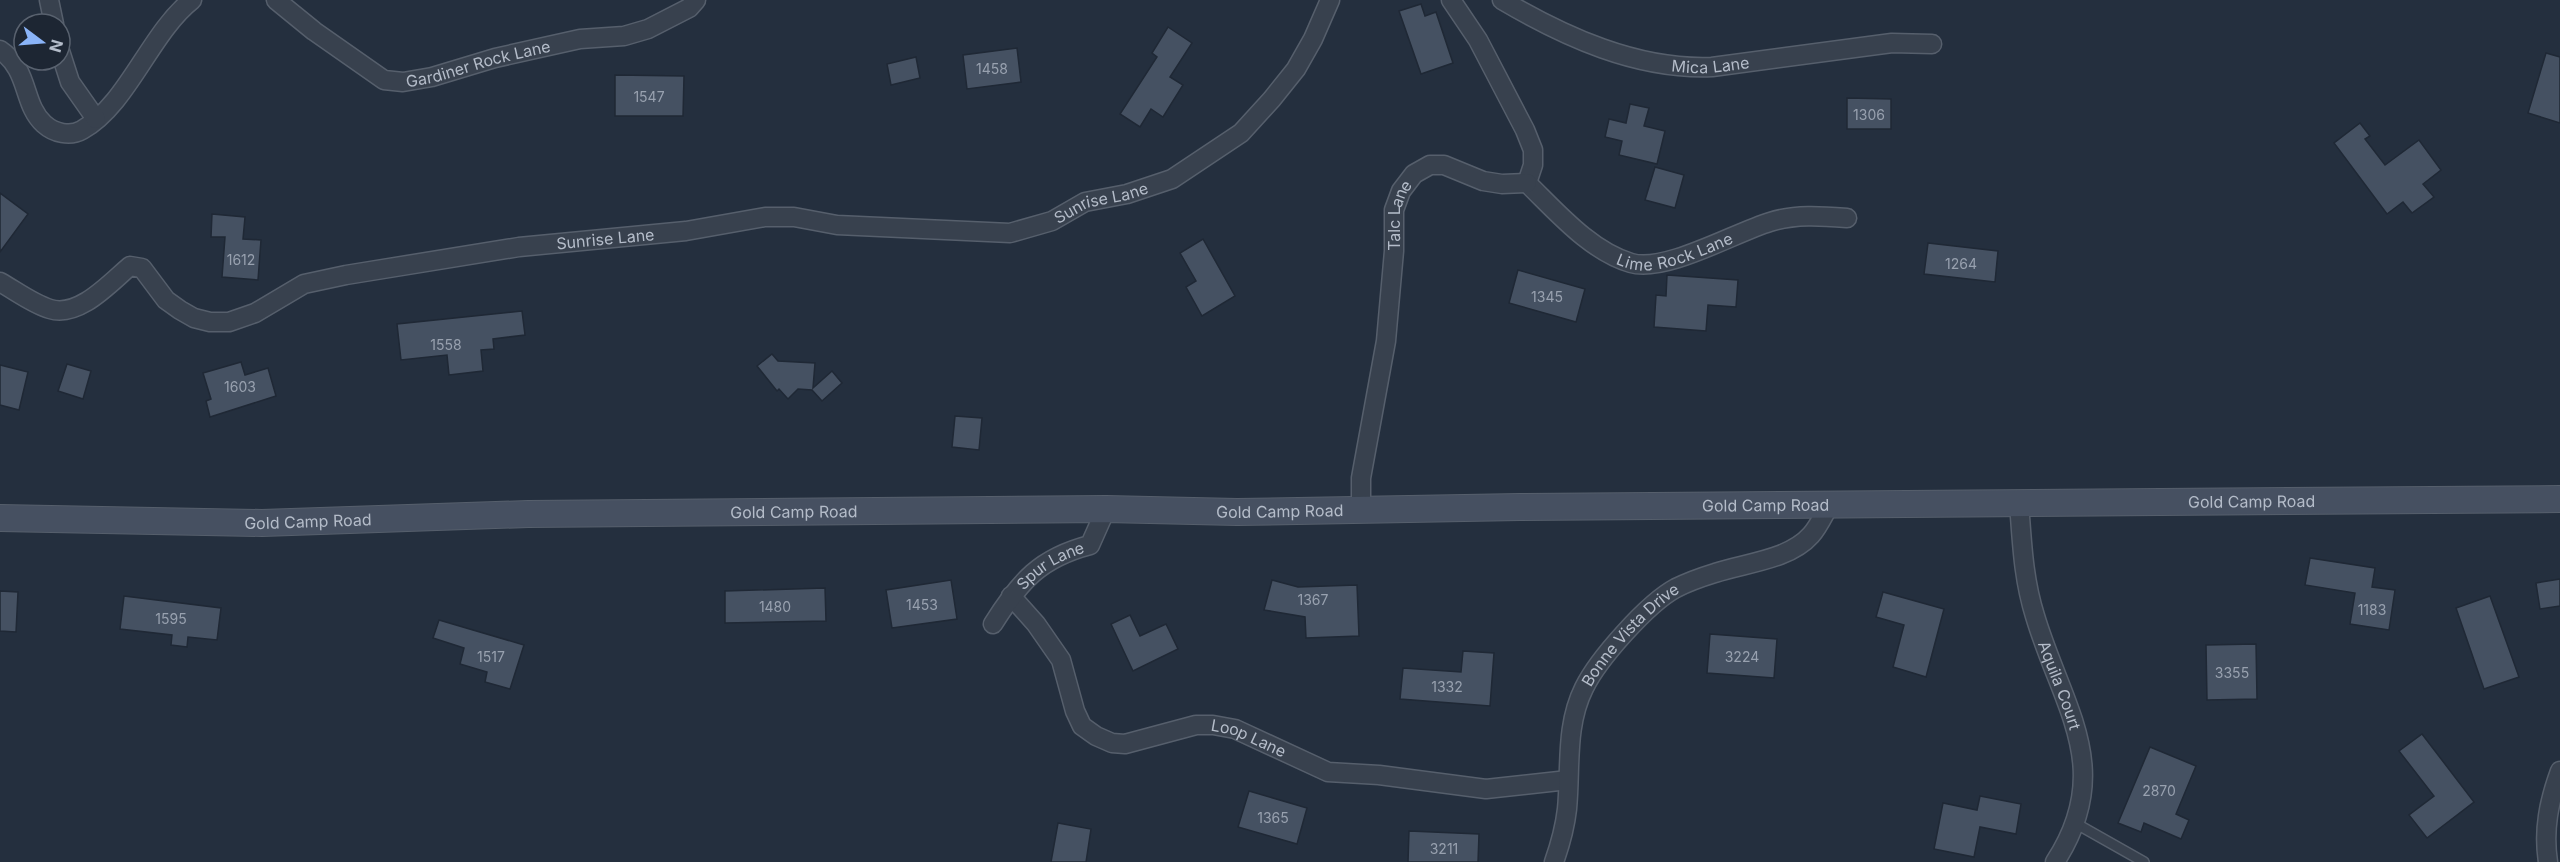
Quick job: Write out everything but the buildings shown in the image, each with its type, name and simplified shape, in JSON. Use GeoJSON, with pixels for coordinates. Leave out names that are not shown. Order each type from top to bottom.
{"type":"FeatureCollection","features":[{"type":"Feature","properties":{"kind":"street"},"geometry":{"type":"LineString","coordinates":[[0,50],[10,57],[20,71],[35,114],[44,124],[65,134],[81,131],[96,119],[120,93],[166,26],[192,0]]}},
{"type":"Feature","properties":{"kind":"street","name":"Gardiner Rock Lane"},"geometry":{"type":"LineString","coordinates":[[276,0],[314,31],[384,80],[403,82],[580,39],[624,36],[648,29],[689,8],[696,0]]}},
{"type":"Feature","properties":{"kind":"street","name":"Sunrise Lane"},"geometry":{"type":"LineString","coordinates":[[0,282],[51,310],[68,311],[106,288],[130,266],[142,268],[166,300],[187,314],[210,322],[229,322],[255,313],[304,284],[346,275],[519,247],[686,231],[765,216],[794,217],[837,225],[1010,233],[1052,221],[1085,202],[1127,194],[1172,179],[1240,133],[1296,69],[1313,39],[1330,0]]}},
{"type":"Feature","properties":{"kind":"street"},"geometry":{"type":"LineString","coordinates":[[1451,0],[1478,39],[1525,130],[1533,150],[1533,165],[1527,183]]}},
{"type":"Feature","properties":{"kind":"street","name":"Mica Lane"},"geometry":{"type":"LineString","coordinates":[[1502,0],[1571,36],[1649,63],[1687,68],[1732,65],[1892,43],[1932,44]]}},
{"type":"Feature","properties":{"kind":"street"},"geometry":{"type":"LineString","coordinates":[[67,72],[70,82],[96,119]]}},
{"type":"Feature","properties":{"kind":"street","name":"Talc Lane"},"geometry":{"type":"LineString","coordinates":[[1361,510],[1361,478],[1378,390],[1388,320],[1394,251],[1394,210],[1401,191],[1414,174],[1430,165],[1452,168],[1483,181],[1502,184],[1527,183]]}},
{"type":"Feature","properties":{"kind":"street","name":"Lime Rock Lane"},"geometry":{"type":"LineString","coordinates":[[1527,183],[1575,228],[1610,255],[1632,264],[1650,266],[1670,261],[1771,222],[1820,216],[1847,218]]}},
{"type":"Feature","properties":{"kind":"street","name":"Gold Camp Road"},"geometry":{"type":"LineString","coordinates":[[0,518],[262,523],[528,514],[1107,509],[1237,512],[1830,504],[2560,499]]}},
{"type":"Feature","properties":{"kind":"street","name":"Aquila Court"},"geometry":{"type":"LineString","coordinates":[[2019,503],[2027,587],[2040,631],[2080,742],[2084,777],[2075,823],[2055,862]]}},
{"type":"Feature","properties":{"kind":"street","name":"Bonne Vista Drive"},"geometry":{"type":"LineString","coordinates":[[1554,862],[1567,810],[1569,748],[1576,706],[1596,666],[1657,602],[1675,589],[1714,573],[1768,558],[1801,544],[1812,534],[1830,504]]}},
{"type":"Feature","properties":{"kind":"street","name":"Spur Lane"},"geometry":{"type":"LineString","coordinates":[[993,624],[1011,596],[1032,572],[1067,551],[1090,545],[1107,509]]}},
{"type":"Feature","properties":{"kind":"street","name":"Loop Lane"},"geometry":{"type":"LineString","coordinates":[[1011,596],[1061,660],[1075,711],[1082,726],[1112,743],[1125,744],[1196,725],[1213,725],[1235,729],[1328,772],[1379,775],[1486,789],[1568,780]]}},
{"type":"Feature","properties":{"kind":"street"},"geometry":{"type":"LineString","coordinates":[[2548,862],[2547,821],[2551,797],[2560,771]]}},
{"type":"Feature","properties":{"kind":"lane"},"geometry":{"type":"LineString","coordinates":[[2075,823],[2144,862]]}}]}
